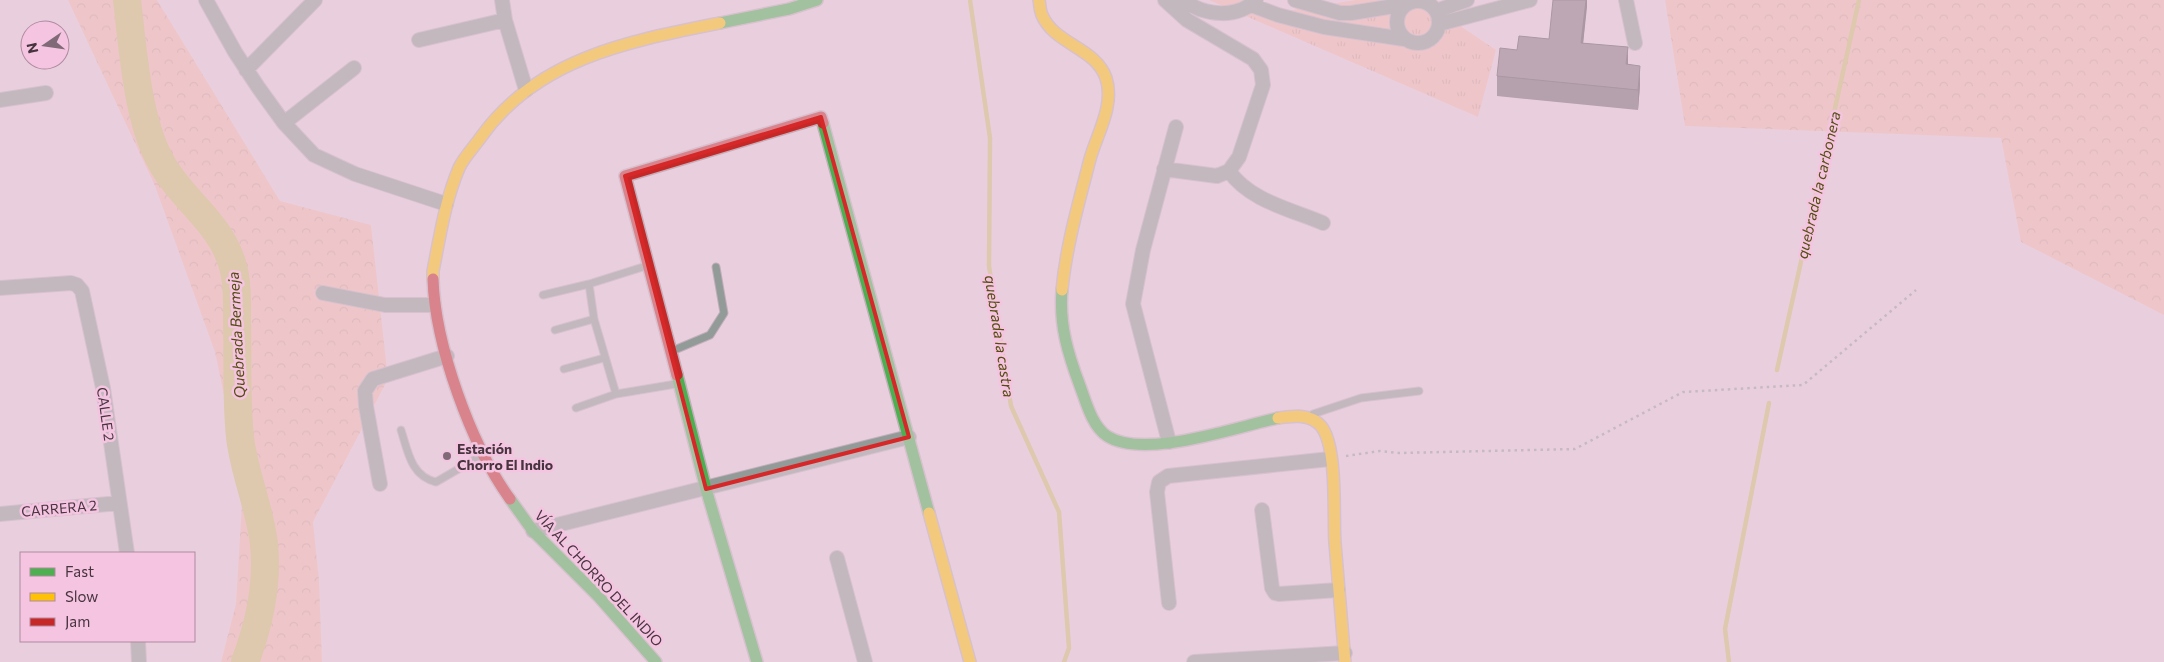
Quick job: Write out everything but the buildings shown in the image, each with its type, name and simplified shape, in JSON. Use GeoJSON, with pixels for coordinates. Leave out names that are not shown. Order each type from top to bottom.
{"type":"FeatureCollection","features":[{"type":"Feature","properties":{"kind":"street"},"geometry":{"type":"LineString","coordinates":[[206,0],[246,70],[284,123],[314,155],[355,174],[446,204]]}},
{"type":"Feature","properties":{"kind":"street"},"geometry":{"type":"LineString","coordinates":[[246,70],[315,0]]}},
{"type":"Feature","properties":{"kind":"street"},"geometry":{"type":"LineString","coordinates":[[502,0],[505,20],[526,90]]}},
{"type":"Feature","properties":{"kind":"street","name":"VÍA AL CHORRO DEL INDIO"},"geometry":{"type":"LineString","coordinates":[[656,662],[598,596],[533,531],[494,477],[483,454],[456,387],[439,331],[434,305],[434,272],[446,204],[460,166],[475,143],[506,106],[526,90],[572,63],[604,50],[654,36],[789,9],[817,0]]}},
{"type":"Feature","properties":{"kind":"street"},"geometry":{"type":"LineString","coordinates":[[1039,0],[1046,24],[1096,63],[1105,73],[1109,87],[1108,102],[1089,163],[1063,272],[1061,325],[1069,360],[1096,421],[1106,434],[1126,444],[1169,442],[1277,418],[1306,417],[1313,419],[1323,430],[1330,459],[1338,590],[1345,658],[1194,662]]}},
{"type":"Feature","properties":{"kind":"street"},"geometry":{"type":"LineString","coordinates":[[1164,169],[1217,176],[1230,171],[1239,157],[1263,85],[1261,70],[1253,59],[1187,20],[1165,0]]}},
{"type":"Feature","properties":{"kind":"street"},"geometry":{"type":"LineString","coordinates":[[1183,0],[1208,12],[1221,14],[1248,8],[1254,2],[1278,15],[1324,27],[1404,39],[1416,44],[1429,41],[1438,31],[1438,18],[1426,3],[1416,2],[1351,13],[1340,13],[1294,0]]}},
{"type":"Feature","properties":{"kind":"street"},"geometry":{"type":"LineString","coordinates":[[1438,18],[1467,0]]}},
{"type":"Feature","properties":{"kind":"street"},"geometry":{"type":"LineString","coordinates":[[1438,18],[1530,0]]}},
{"type":"Feature","properties":{"kind":"street"},"geometry":{"type":"LineString","coordinates":[[1626,0],[1635,43]]}},
{"type":"Feature","properties":{"kind":"street"},"geometry":{"type":"LineString","coordinates":[[1404,39],[1399,33],[1396,20],[1398,14],[1416,2]]}},
{"type":"Feature","properties":{"kind":"street"},"geometry":{"type":"LineString","coordinates":[[418,40],[505,20]]}},
{"type":"Feature","properties":{"kind":"street"},"geometry":{"type":"LineString","coordinates":[[284,123],[354,68]]}},
{"type":"Feature","properties":{"kind":"street"},"geometry":{"type":"LineString","coordinates":[[0,100],[46,93]]}},
{"type":"Feature","properties":{"kind":"street"},"geometry":{"type":"LineString","coordinates":[[757,662],[706,489],[625,176],[821,117],[970,662]]}},
{"type":"Feature","properties":{"kind":"street"},"geometry":{"type":"LineString","coordinates":[[1169,442],[1133,304],[1143,250],[1176,127]]}},
{"type":"Feature","properties":{"kind":"street"},"geometry":{"type":"LineString","coordinates":[[1230,171],[1238,183],[1252,194],[1323,222]]}},
{"type":"Feature","properties":{"kind":"street","name":"CALLE 2"},"geometry":{"type":"LineString","coordinates":[[0,288],[71,282],[82,291],[103,388],[126,552]]}},
{"type":"Feature","properties":{"kind":"street"},"geometry":{"type":"LineString","coordinates":[[323,293],[385,305],[434,305]]}},
{"type":"Feature","properties":{"kind":"street"},"geometry":{"type":"LineString","coordinates":[[380,484],[365,391],[374,380],[447,356]]}},
{"type":"Feature","properties":{"kind":"street"},"geometry":{"type":"LineString","coordinates":[[533,531],[909,438]]}},
{"type":"Feature","properties":{"kind":"street"},"geometry":{"type":"LineString","coordinates":[[1169,603],[1157,492],[1159,482],[1168,476],[1330,459]]}},
{"type":"Feature","properties":{"kind":"street","name":"CARRERA 2"},"geometry":{"type":"LineString","coordinates":[[0,514],[119,502]]}},
{"type":"Feature","properties":{"kind":"street"},"geometry":{"type":"LineString","coordinates":[[1262,510],[1272,588],[1275,592],[1279,594],[1338,590]]}},
{"type":"Feature","properties":{"kind":"street"},"geometry":{"type":"LineString","coordinates":[[838,558],[865,662]]}},
{"type":"Feature","properties":{"kind":"street"},"geometry":{"type":"LineString","coordinates":[[138,642],[139,662]]}},
{"type":"Feature","properties":{"kind":"lane"},"geometry":{"type":"LineString","coordinates":[[543,295],[589,284],[648,266]]}},
{"type":"Feature","properties":{"kind":"lane"},"geometry":{"type":"LineString","coordinates":[[670,352],[710,335],[724,313],[716,267]]}},
{"type":"Feature","properties":{"kind":"lane"},"geometry":{"type":"LineString","coordinates":[[589,284],[594,319],[616,394]]}},
{"type":"Feature","properties":{"kind":"lane"},"geometry":{"type":"LineString","coordinates":[[555,330],[594,319]]}},
{"type":"Feature","properties":{"kind":"lane"},"geometry":{"type":"LineString","coordinates":[[564,369],[604,358]]}},
{"type":"Feature","properties":{"kind":"lane"},"geometry":{"type":"LineString","coordinates":[[576,408],[616,394],[679,384]]}},
{"type":"Feature","properties":{"kind":"lane"},"geometry":{"type":"LineString","coordinates":[[1306,417],[1354,400],[1419,391]]}},
{"type":"Feature","properties":{"kind":"lane"},"geometry":{"type":"LineString","coordinates":[[401,430],[414,467],[425,479],[436,482],[483,454]]}},
{"type":"Feature","properties":{"kind":"path"},"geometry":{"type":"LineString","coordinates":[[1330,459],[1380,451],[1399,453],[1575,449],[1683,392],[1803,385],[1916,290]]}},
{"type":"Feature","properties":{"kind":"highlighted area"},"geometry":{"type":"Polygon","coordinates":[[[821,117],[909,437],[706,489],[625,176],[821,117]]]}},
{"type":"Feature","properties":{"kind":"green space"},"geometry":{"type":"Polygon","coordinates":[[[68,0],[157,0],[280,201],[371,225],[388,379],[313,522],[319,580],[322,662],[221,662],[236,604],[243,486],[215,352],[155,186],[68,0]]]}},
{"type":"Feature","properties":{"kind":"green space"},"geometry":{"type":"Polygon","coordinates":[[[1209,0],[1253,0],[1285,11],[1356,0],[1422,0],[1496,50],[1478,117],[1209,0]]]}},
{"type":"Feature","properties":{"kind":"green space"},"geometry":{"type":"Polygon","coordinates":[[[1665,0],[2164,0],[2164,315],[2021,242],[2001,138],[1685,126],[1665,0]]]}},
{"type":"Feature","properties":{"kind":"waterway","name":"Quebrada Bermeja"},"geometry":{"type":"LineString","coordinates":[[127,0],[137,83],[146,125],[153,145],[169,175],[218,235],[232,263],[235,278],[240,437],[262,531],[265,559],[261,604],[245,662]]}},
{"type":"Feature","properties":{"kind":"waterway","name":"quebrada la castra"},"geometry":{"type":"LineString","coordinates":[[970,0],[990,138],[989,266],[1011,406],[1059,512],[1069,648],[1064,662]]}},
{"type":"Feature","properties":{"kind":"waterway","name":"quebrada la carbonera"},"geometry":{"type":"LineString","coordinates":[[1777,370],[1859,0]]}},
{"type":"Feature","properties":{"kind":"waterway","name":"quebrada la carbonera"},"geometry":{"type":"LineString","coordinates":[[1729,662],[1725,629],[1769,403]]}},
{"type":"Feature","properties":{"kind":"traffic: fast"},"geometry":{"type":"LineString","coordinates":[[720,23],[789,9],[817,0]]}},
{"type":"Feature","properties":{"kind":"traffic: fast"},"geometry":{"type":"LineString","coordinates":[[823,123],[929,513]]}},
{"type":"Feature","properties":{"kind":"traffic: fast"},"geometry":{"type":"LineString","coordinates":[[1062,290],[1063,327],[1072,362],[1090,413],[1097,426],[1107,436],[1123,442],[1143,445],[1166,443],[1215,434],[1278,418]]}},
{"type":"Feature","properties":{"kind":"traffic: fast"},"geometry":{"type":"LineString","coordinates":[[677,375],[706,489],[757,662]]}},
{"type":"Feature","properties":{"kind":"traffic: fast"},"geometry":{"type":"LineString","coordinates":[[510,499],[533,531],[598,596],[656,662]]}},
{"type":"Feature","properties":{"kind":"traffic: slow"},"geometry":{"type":"LineString","coordinates":[[1039,0],[1041,13],[1048,25],[1065,40],[1085,53],[1101,68],[1108,88],[1107,109],[1090,159],[1073,224],[1062,290]]}},
{"type":"Feature","properties":{"kind":"traffic: slow"},"geometry":{"type":"LineString","coordinates":[[433,279],[443,219],[459,168],[469,152],[504,110],[529,88],[558,71],[588,57],[653,37],[720,23]]}},
{"type":"Feature","properties":{"kind":"traffic: slow"},"geometry":{"type":"LineString","coordinates":[[1278,418],[1301,416],[1312,419],[1321,426],[1330,449],[1334,482],[1335,543],[1345,662]]}},
{"type":"Feature","properties":{"kind":"traffic: slow"},"geometry":{"type":"LineString","coordinates":[[929,513],[970,662]]}},
{"type":"Feature","properties":{"kind":"traffic: jam"},"geometry":{"type":"LineString","coordinates":[[677,375],[625,176],[821,117],[823,123]]}},
{"type":"Feature","properties":{"kind":"traffic: jam"},"geometry":{"type":"LineString","coordinates":[[433,279],[440,334],[458,393],[482,451],[510,499]]}},
{"type":"Feature","properties":{"kind":"place","name":"Estación Chorro El Indio"},"geometry":{"type":"Point","coordinates":[447,456]}}]}
